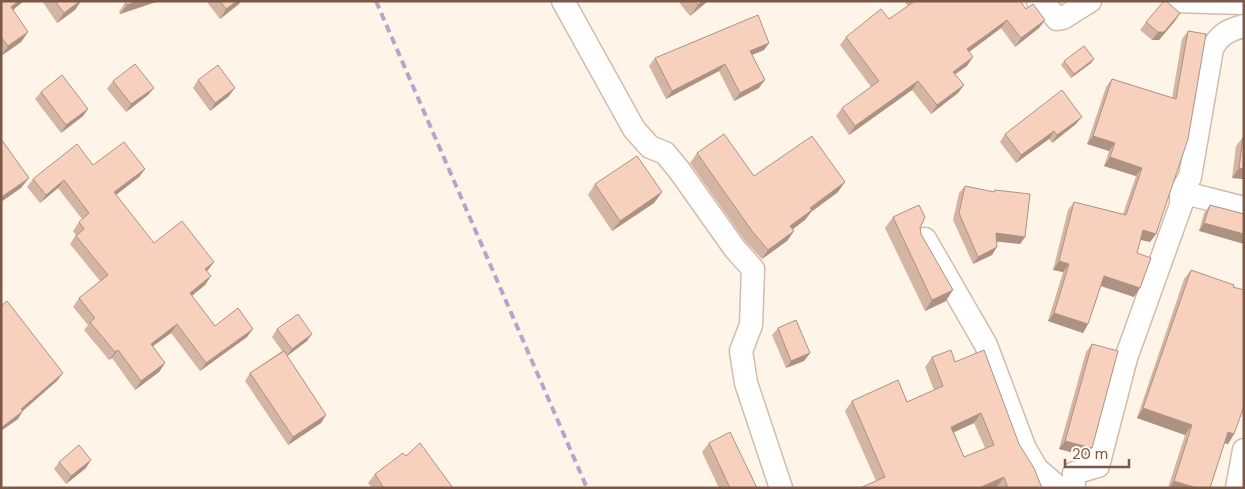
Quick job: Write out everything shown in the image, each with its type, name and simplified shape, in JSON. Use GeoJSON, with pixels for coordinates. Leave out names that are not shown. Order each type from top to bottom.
{"type":"FeatureCollection","features":[{"type":"Feature","properties":{"kind":"street"},"geometry":{"type":"LineString","coordinates":[[563,1],[634,128],[650,147],[665,153],[753,269],[750,326],[741,351],[746,383],[781,488]]}},
{"type":"Feature","properties":{"kind":"street"},"geometry":{"type":"LineString","coordinates":[[1038,1],[1048,8],[1057,19],[1063,18],[1090,1]]}},
{"type":"Feature","properties":{"kind":"street"},"geometry":{"type":"LineString","coordinates":[[1174,1],[1244,3]]}},
{"type":"Feature","properties":{"kind":"street"},"geometry":{"type":"LineString","coordinates":[[1074,488],[1074,473],[1098,466],[1126,358],[1181,205],[1181,192],[1190,177],[1212,50],[1217,39],[1225,32],[1244,26]]}},
{"type":"Feature","properties":{"kind":"street"},"geometry":{"type":"LineString","coordinates":[[1181,192],[1244,208]]}},
{"type":"Feature","properties":{"kind":"street"},"geometry":{"type":"LineString","coordinates":[[925,239],[986,345],[1025,450],[1037,469],[1059,488]]}},
{"type":"Feature","properties":{"kind":"street"},"geometry":{"type":"LineString","coordinates":[[1236,488],[1244,450]]}},
{"type":"Feature","properties":{"kind":"building"},"geometry":{"type":"Polygon","coordinates":[[[1,1],[18,1],[11,7],[28,32],[8,46],[1,37],[1,1]]]}},
{"type":"Feature","properties":{"kind":"building"},"geometry":{"type":"Polygon","coordinates":[[[55,1],[80,1],[64,13],[55,1]]]}},
{"type":"Feature","properties":{"kind":"building"},"geometry":{"type":"Polygon","coordinates":[[[126,1],[137,1],[127,5],[126,1]]]}},
{"type":"Feature","properties":{"kind":"building"},"geometry":{"type":"Polygon","coordinates":[[[220,1],[237,1],[226,9],[220,1]]]}},
{"type":"Feature","properties":{"kind":"building"},"geometry":{"type":"Polygon","coordinates":[[[694,1],[702,1],[698,5],[694,1]]]}},
{"type":"Feature","properties":{"kind":"building"},"geometry":{"type":"Polygon","coordinates":[[[915,1],[1020,1],[1026,9],[1033,4],[1045,20],[1021,38],[1007,20],[967,49],[973,57],[953,72],[964,85],[937,105],[918,81],[855,126],[842,108],[879,81],[846,37],[881,9],[889,19],[915,1]]]}},
{"type":"Feature","properties":{"kind":"building"},"geometry":{"type":"Polygon","coordinates":[[[1164,1],[1180,13],[1164,32],[1158,32],[1146,22],[1164,1]]]}},
{"type":"Feature","properties":{"kind":"building"},"geometry":{"type":"Polygon","coordinates":[[[758,15],[769,43],[750,51],[765,80],[740,93],[725,64],[672,91],[655,58],[758,15]]]}},
{"type":"Feature","properties":{"kind":"building"},"geometry":{"type":"Polygon","coordinates":[[[1188,31],[1206,34],[1188,139],[1156,234],[1143,230],[1137,253],[1151,258],[1140,288],[1104,276],[1088,324],[1054,313],[1069,264],[1059,261],[1074,202],[1126,215],[1142,168],[1110,157],[1115,143],[1093,136],[1112,79],[1176,99],[1188,31]]]}},
{"type":"Feature","properties":{"kind":"building"},"geometry":{"type":"Polygon","coordinates":[[[1084,46],[1094,59],[1074,74],[1064,61],[1084,46]]]}},
{"type":"Feature","properties":{"kind":"building"},"geometry":{"type":"Polygon","coordinates":[[[135,64],[154,88],[131,104],[113,81],[135,64]]]}},
{"type":"Feature","properties":{"kind":"building"},"geometry":{"type":"Polygon","coordinates":[[[218,65],[235,88],[215,103],[198,80],[218,65]]]}},
{"type":"Feature","properties":{"kind":"building"},"geometry":{"type":"Polygon","coordinates":[[[62,75],[88,109],[66,125],[41,92],[62,75]]]}},
{"type":"Feature","properties":{"kind":"building"},"geometry":{"type":"Polygon","coordinates":[[[1062,90],[1082,117],[1057,135],[1054,131],[1021,155],[1005,134],[1062,90]]]}},
{"type":"Feature","properties":{"kind":"building"},"geometry":{"type":"Polygon","coordinates":[[[724,134],[754,176],[812,136],[845,182],[810,208],[812,210],[790,226],[794,231],[768,250],[752,231],[697,153],[724,134]]]}},
{"type":"Feature","properties":{"kind":"building"},"geometry":{"type":"Polygon","coordinates":[[[1244,137],[1244,169],[1239,168],[1244,137]]]}},
{"type":"Feature","properties":{"kind":"building"},"geometry":{"type":"Polygon","coordinates":[[[1,139],[29,178],[3,196],[1,193],[1,139]]]}},
{"type":"Feature","properties":{"kind":"building"},"geometry":{"type":"Polygon","coordinates":[[[124,142],[145,169],[114,192],[154,243],[182,221],[214,262],[205,269],[211,276],[190,293],[215,326],[238,308],[253,329],[206,363],[177,324],[151,344],[165,363],[141,381],[118,350],[115,352],[90,322],[95,318],[79,298],[108,275],[76,236],[84,229],[79,222],[89,213],[64,180],[46,195],[33,179],[77,144],[93,165],[124,142]]]}},
{"type":"Feature","properties":{"kind":"building"},"geometry":{"type":"Polygon","coordinates":[[[637,156],[662,192],[620,221],[595,184],[637,156]]]}},
{"type":"Feature","properties":{"kind":"building"},"geometry":{"type":"Polygon","coordinates":[[[965,186],[994,192],[995,190],[1030,194],[1025,237],[996,233],[997,247],[978,257],[959,213],[965,186]]]}},
{"type":"Feature","properties":{"kind":"building"},"geometry":{"type":"Polygon","coordinates":[[[919,205],[925,217],[920,228],[921,234],[953,290],[932,300],[893,217],[919,205]]]}},
{"type":"Feature","properties":{"kind":"building"},"geometry":{"type":"Polygon","coordinates":[[[1210,205],[1244,214],[1244,234],[1204,223],[1210,205]]]}},
{"type":"Feature","properties":{"kind":"building"},"geometry":{"type":"Polygon","coordinates":[[[1191,270],[1244,290],[1244,406],[1234,434],[1228,432],[1210,488],[1197,488],[1174,481],[1192,425],[1143,408],[1191,270]]]}},
{"type":"Feature","properties":{"kind":"building"},"geometry":{"type":"Polygon","coordinates":[[[7,301],[63,373],[21,409],[23,411],[1,428],[1,306],[7,301]]]}},
{"type":"Feature","properties":{"kind":"building"},"geometry":{"type":"Polygon","coordinates":[[[298,314],[312,334],[292,349],[277,329],[298,314]]]}},
{"type":"Feature","properties":{"kind":"building"},"geometry":{"type":"Polygon","coordinates":[[[796,320],[810,353],[791,361],[778,328],[796,320]]]}},
{"type":"Feature","properties":{"kind":"building"},"geometry":{"type":"Polygon","coordinates":[[[1092,344],[1118,351],[1092,448],[1065,441],[1092,344]]]}},
{"type":"Feature","properties":{"kind":"building"},"geometry":{"type":"Polygon","coordinates":[[[951,350],[955,362],[984,350],[1019,444],[1034,468],[1042,488],[1008,488],[1004,477],[979,488],[860,488],[885,477],[852,401],[898,380],[907,402],[943,386],[932,357],[951,350]],[[981,413],[951,427],[964,457],[994,445],[981,413]]]}},
{"type":"Feature","properties":{"kind":"building"},"geometry":{"type":"Polygon","coordinates":[[[284,351],[326,415],[293,437],[250,373],[284,351]]]}},
{"type":"Feature","properties":{"kind":"building"},"geometry":{"type":"Polygon","coordinates":[[[730,432],[757,488],[730,488],[709,443],[730,432]]]}},
{"type":"Feature","properties":{"kind":"building"},"geometry":{"type":"Polygon","coordinates":[[[420,443],[453,488],[384,488],[375,474],[403,453],[406,456],[420,443]]]}},
{"type":"Feature","properties":{"kind":"building"},"geometry":{"type":"Polygon","coordinates":[[[79,445],[91,460],[71,476],[59,462],[79,445]]]}},
{"type":"Feature","properties":{"kind":"railway"},"geometry":{"type":"LineString","coordinates":[[376,1],[587,488]]}}]}
